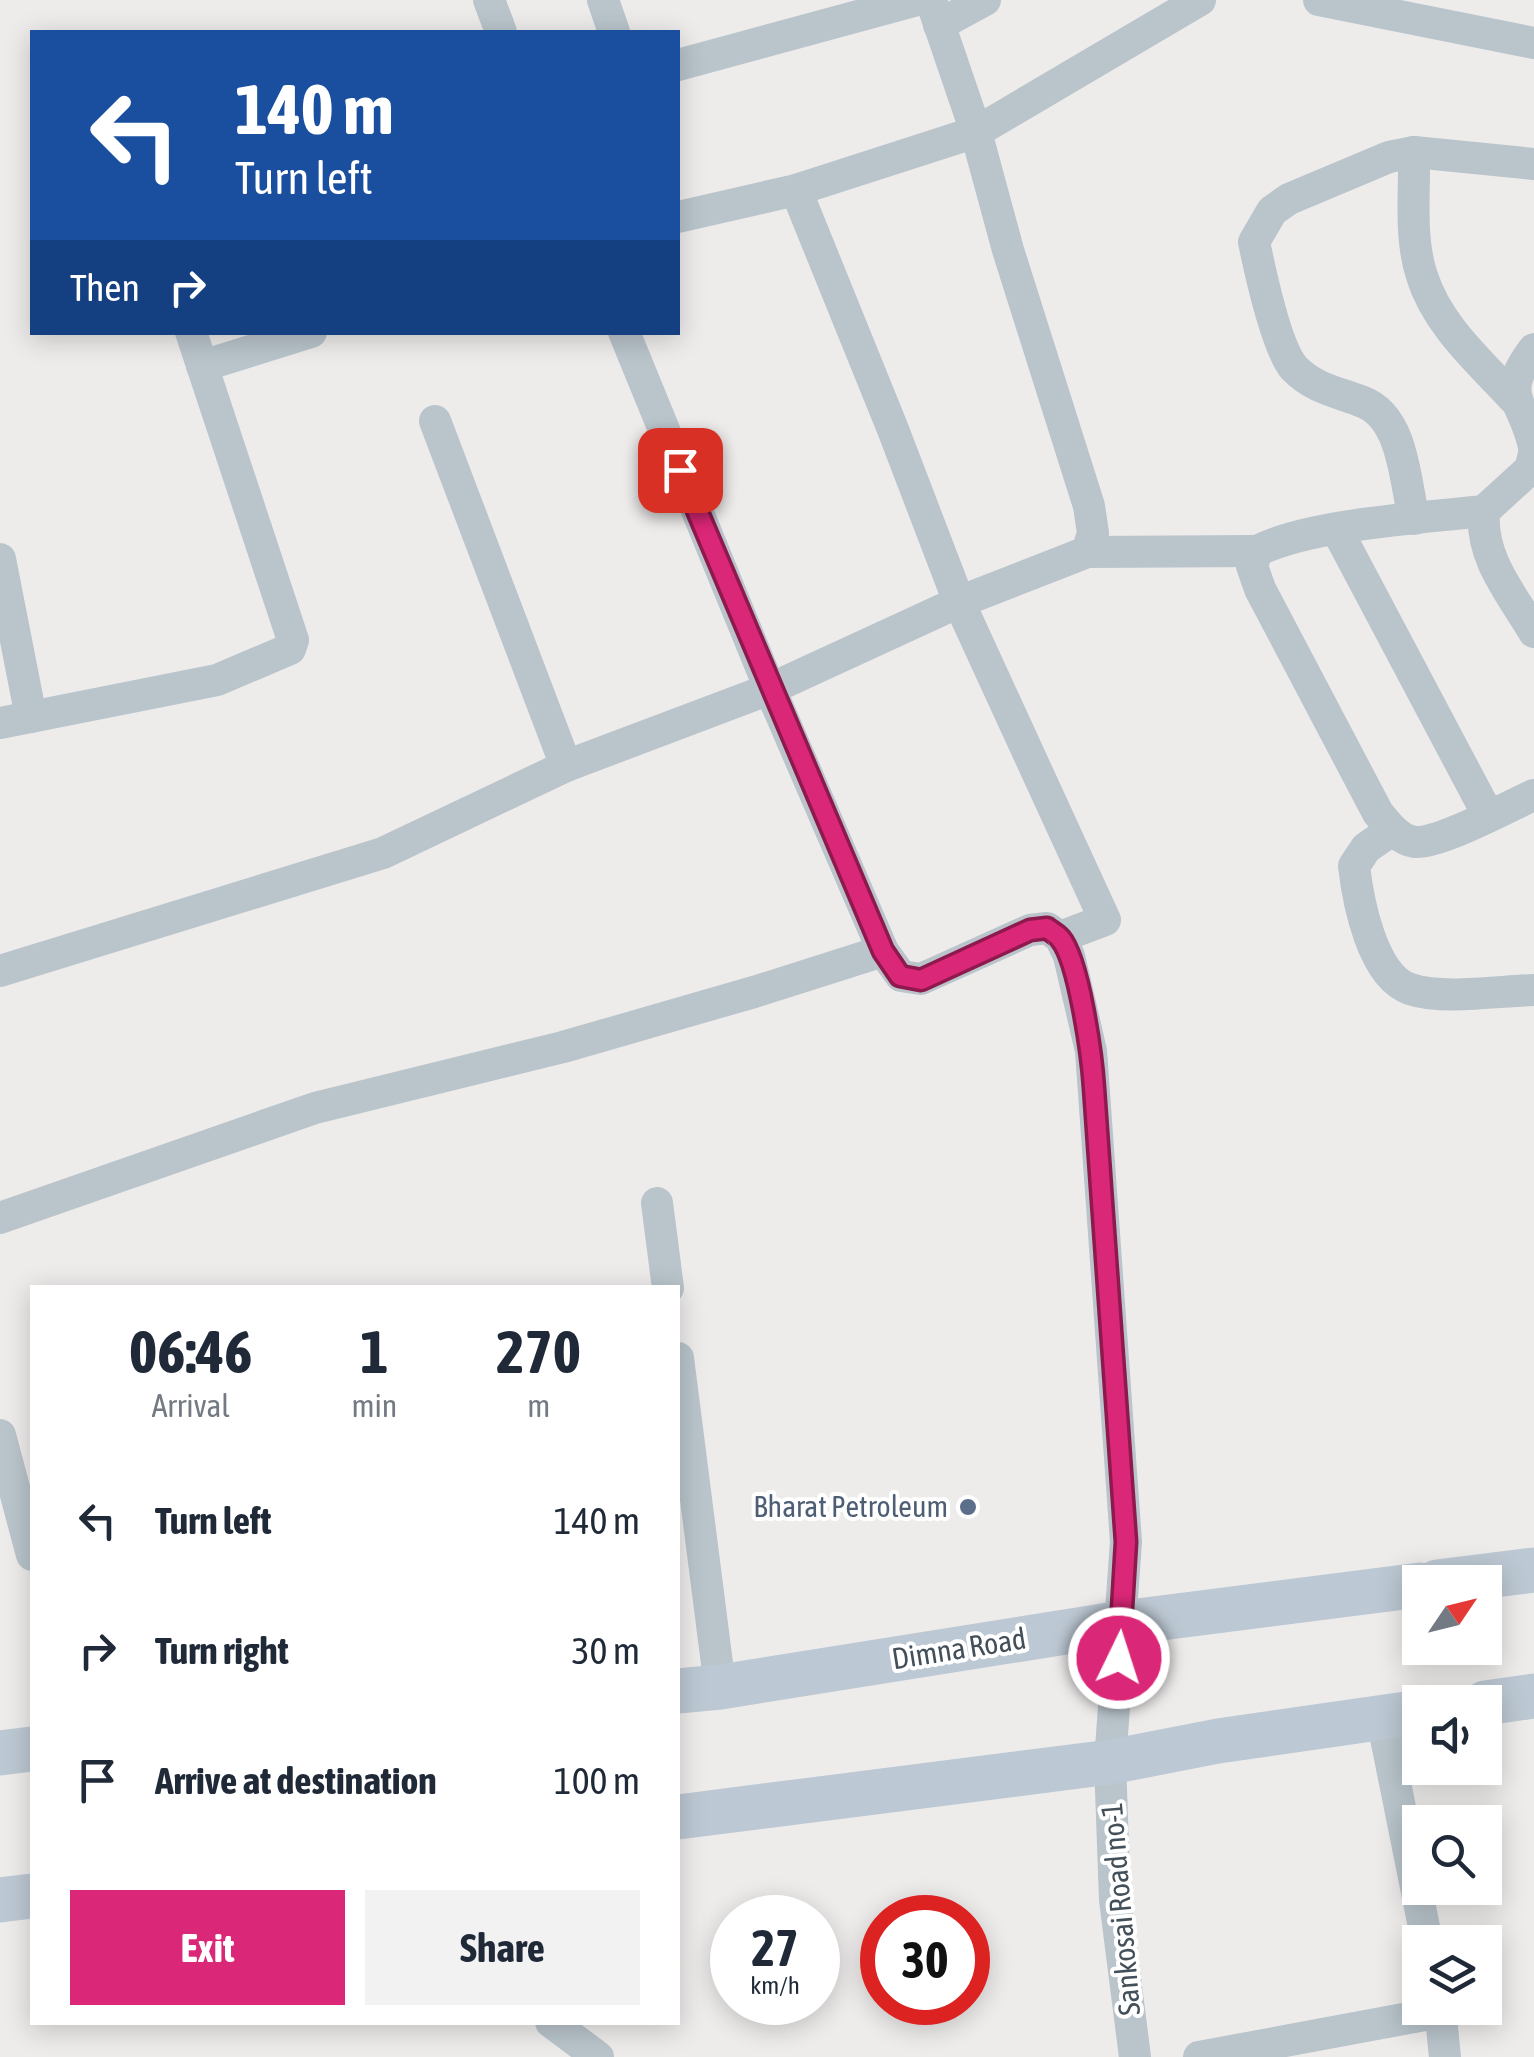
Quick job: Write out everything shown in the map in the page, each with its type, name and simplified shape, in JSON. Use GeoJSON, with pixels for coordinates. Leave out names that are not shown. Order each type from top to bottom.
{"type":"FeatureCollection","features":[{"type":"Feature","properties":{"kind":"street"},"geometry":{"type":"LineString","coordinates":[[488,0],[501,30]]}},
{"type":"Feature","properties":{"kind":"street"},"geometry":{"type":"LineString","coordinates":[[603,0],[613,30]]}},
{"type":"Feature","properties":{"kind":"street"},"geometry":{"type":"LineString","coordinates":[[680,64],[806,14],[917,0]]}},
{"type":"Feature","properties":{"kind":"street"},"geometry":{"type":"LineString","coordinates":[[984,0],[935,13],[976,132],[1008,250],[1089,506],[1094,532],[1087,552]]}},
{"type":"Feature","properties":{"kind":"street"},"geometry":{"type":"LineString","coordinates":[[680,217],[796,190],[976,132],[1200,0]]}},
{"type":"Feature","properties":{"kind":"street"},"geometry":{"type":"LineString","coordinates":[[1319,0],[1534,42]]}},
{"type":"Feature","properties":{"kind":"street"},"geometry":{"type":"LineString","coordinates":[[0,971],[383,853],[566,766],[770,689],[959,602],[1087,552],[1257,551],[1274,542],[1337,530],[1484,510],[1530,469],[1534,450],[1531,430],[1514,399],[1452,333],[1422,276],[1416,248],[1414,152]]}},
{"type":"Feature","properties":{"kind":"street"},"geometry":{"type":"LineString","coordinates":[[1414,519],[1394,432],[1382,413],[1368,404],[1326,390],[1292,365],[1282,345],[1254,242],[1272,210],[1365,165],[1414,152],[1534,164]]}},
{"type":"Feature","properties":{"kind":"street"},"geometry":{"type":"LineString","coordinates":[[625,335],[770,689],[883,951],[900,976],[921,980],[1030,930],[1047,928],[1060,937],[1105,920],[959,602],[796,190]]}},
{"type":"Feature","properties":{"kind":"street"},"geometry":{"type":"LineString","coordinates":[[0,559],[15,720],[216,680],[290,649],[293,640],[192,335]]}},
{"type":"Feature","properties":{"kind":"street"},"geometry":{"type":"LineString","coordinates":[[202,366],[301,335]]}},
{"type":"Feature","properties":{"kind":"street"},"geometry":{"type":"LineString","coordinates":[[1514,399],[1518,372],[1534,350]]}},
{"type":"Feature","properties":{"kind":"street"},"geometry":{"type":"LineString","coordinates":[[436,421],[566,766]]}},
{"type":"Feature","properties":{"kind":"street"},"geometry":{"type":"LineString","coordinates":[[1484,510],[1486,551],[1534,632]]}},
{"type":"Feature","properties":{"kind":"street"},"geometry":{"type":"LineString","coordinates":[[1337,530],[1488,815]]}},
{"type":"Feature","properties":{"kind":"street"},"geometry":{"type":"LineString","coordinates":[[1257,551],[1252,566],[1260,589],[1378,814],[1392,830],[1413,842],[1434,840],[1534,794]]}},
{"type":"Feature","properties":{"kind":"street"},"geometry":{"type":"LineString","coordinates":[[1392,830],[1366,848],[1354,866],[1357,898],[1370,940],[1386,967],[1407,988],[1438,992],[1534,990]]}},
{"type":"Feature","properties":{"kind":"street","name":"Sankosai Road no-1"},"geometry":{"type":"LineString","coordinates":[[1060,937],[1069,956],[1091,1051],[1126,1542],[1110,1762],[1114,1900],[1135,2057]]}},
{"type":"Feature","properties":{"kind":"street"},"geometry":{"type":"LineString","coordinates":[[0,1218],[315,1108],[563,1046],[883,951]]}},
{"type":"Feature","properties":{"kind":"street"},"geometry":{"type":"LineString","coordinates":[[657,1203],[668,1285]]}},
{"type":"Feature","properties":{"kind":"street"},"geometry":{"type":"LineString","coordinates":[[680,1390],[699,1689]]}},
{"type":"Feature","properties":{"kind":"street"},"geometry":{"type":"LineString","coordinates":[[0,1435],[30,1548]]}},
{"type":"Feature","properties":{"kind":"street"},"geometry":{"type":"LineString","coordinates":[[1502,1574],[1534,1570]]}},
{"type":"Feature","properties":{"kind":"street","name":"Dimna Road"},"geometry":{"type":"LineString","coordinates":[[699,1689],[1122,1623],[1402,1587]]}},
{"type":"Feature","properties":{"kind":"street"},"geometry":{"type":"LineString","coordinates":[[1502,1701],[1534,1696]]}},
{"type":"Feature","properties":{"kind":"street"},"geometry":{"type":"LineString","coordinates":[[680,1817],[1110,1762],[1218,1741],[1401,1715],[1425,1925]]}},
{"type":"Feature","properties":{"kind":"street"},"geometry":{"type":"LineString","coordinates":[[0,1753],[30,1750]]}},
{"type":"Feature","properties":{"kind":"street"},"geometry":{"type":"LineString","coordinates":[[0,1900],[30,1896]]}},
{"type":"Feature","properties":{"kind":"street"},"geometry":{"type":"LineString","coordinates":[[1199,2057],[1402,2018]]}},
{"type":"Feature","properties":{"kind":"street"},"geometry":{"type":"LineString","coordinates":[[555,2025],[598,2057]]}},
{"type":"Feature","properties":{"kind":"street"},"geometry":{"type":"LineString","coordinates":[[1442,2025],[1445,2057]]}},
{"type":"Feature","properties":{"kind":"place","name":"Bharat Petroleum"},"geometry":{"type":"Point","coordinates":[968,1507]}},
{"type":"Feature","properties":{"kind":"route"},"geometry":{"type":"LineString","coordinates":[[680,470],[883,951],[900,976],[921,980],[1030,930],[1047,928],[1060,937],[1069,956],[1091,1051],[1094,1088],[1126,1542],[1119,1658]]}}]}
